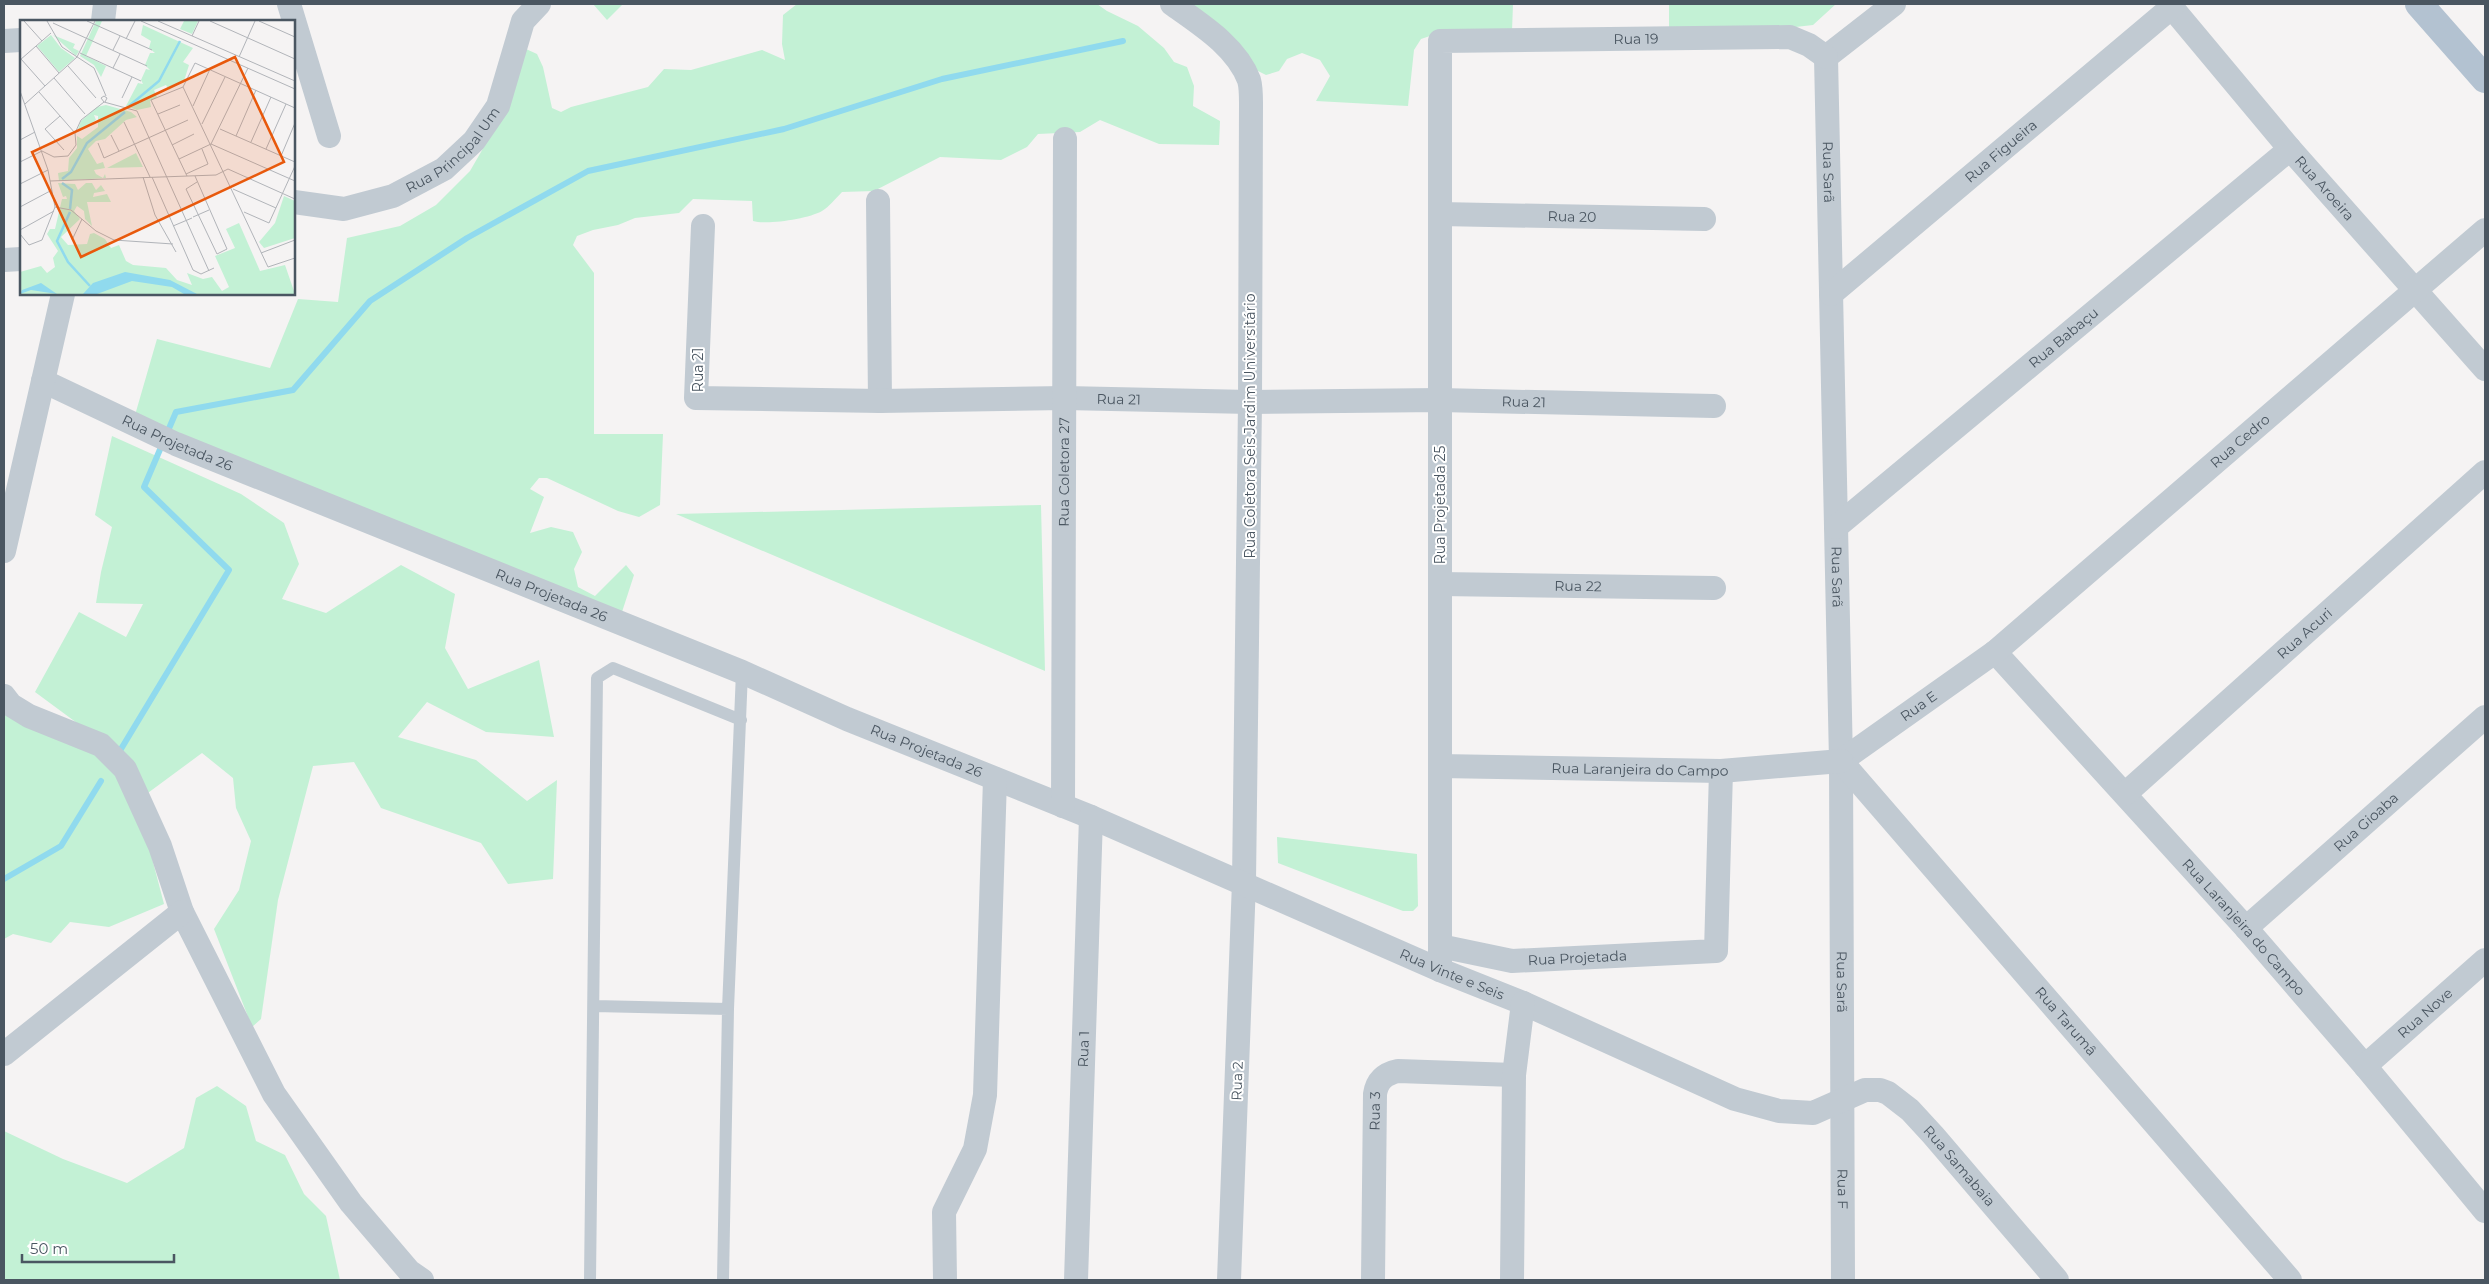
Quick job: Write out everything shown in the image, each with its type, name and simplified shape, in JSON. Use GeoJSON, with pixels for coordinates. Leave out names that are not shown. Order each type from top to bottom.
{"type":"FeatureCollection","features":[{"type":"Feature","properties":{"kind":"main road"},"geometry":{"type":"LineString","coordinates":[[2419,4],[2485,79]]}},
{"type":"Feature","properties":{"kind":"street"},"geometry":{"type":"LineString","coordinates":[[103,20],[105,4]]}},
{"type":"Feature","properties":{"kind":"street"},"geometry":{"type":"LineString","coordinates":[[289,4],[294,20]]}},
{"type":"Feature","properties":{"kind":"street","name":"Rua Principal Um"},"geometry":{"type":"LineString","coordinates":[[295,202],[344,209],[393,196],[444,169],[474,141],[498,106],[521,12],[539,4]]}},
{"type":"Feature","properties":{"kind":"street","name":"Rua Coletora Seis Jardim Universitário"},"geometry":{"type":"LineString","coordinates":[[1172,4],[1211,32],[1237,61],[1249,80],[1251,103],[1250,402],[1244,882]]}},
{"type":"Feature","properties":{"kind":"street"},"geometry":{"type":"LineString","coordinates":[[1826,57],[1894,4]]}},
{"type":"Feature","properties":{"kind":"street","name":"Rua Aroeira"},"geometry":{"type":"LineString","coordinates":[[2171,5],[2290,148],[2485,369]]}},
{"type":"Feature","properties":{"kind":"street","name":"Rua Figueira"},"geometry":{"type":"LineString","coordinates":[[1831,294],[2171,5]]}},
{"type":"Feature","properties":{"kind":"street"},"geometry":{"type":"LineString","coordinates":[[295,24],[329,136]]}},
{"type":"Feature","properties":{"kind":"street","name":"Rua 19"},"geometry":{"type":"LineString","coordinates":[[1440,41],[1790,37],[1809,45],[1826,57]]}},
{"type":"Feature","properties":{"kind":"street"},"geometry":{"type":"LineString","coordinates":[[4,41],[20,40]]}},
{"type":"Feature","properties":{"kind":"street","name":"Rua Projetada 25"},"geometry":{"type":"LineString","coordinates":[[1440,41],[1440,970]]}},
{"type":"Feature","properties":{"kind":"street","name":"Rua Sarã"},"geometry":{"type":"LineString","coordinates":[[1826,57],[1841,761],[1843,1098]]}},
{"type":"Feature","properties":{"kind":"street","name":"Rua Coletora 27"},"geometry":{"type":"LineString","coordinates":[[1063,806],[1065,139]]}},
{"type":"Feature","properties":{"kind":"street","name":"Rua Babaçu"},"geometry":{"type":"LineString","coordinates":[[1836,527],[2290,148]]}},
{"type":"Feature","properties":{"kind":"street"},"geometry":{"type":"LineString","coordinates":[[878,201],[880,402]]}},
{"type":"Feature","properties":{"kind":"street","name":"Rua 20"},"geometry":{"type":"LineString","coordinates":[[1440,214],[1704,219]]}},
{"type":"Feature","properties":{"kind":"street","name":"Rua 21"},"geometry":{"type":"LineString","coordinates":[[703,226],[696,398],[880,402],[1065,398],[1250,402],[1440,400],[1714,406]]}},
{"type":"Feature","properties":{"kind":"street","name":"Rua Cedro"},"geometry":{"type":"LineString","coordinates":[[1995,652],[2485,230]]}},
{"type":"Feature","properties":{"kind":"street"},"geometry":{"type":"LineString","coordinates":[[4,260],[20,259]]}},
{"type":"Feature","properties":{"kind":"street"},"geometry":{"type":"LineString","coordinates":[[4,551],[11,480],[43,381],[63,295]]}},
{"type":"Feature","properties":{"kind":"street","name":"Rua Projetada 26"},"geometry":{"type":"LineString","coordinates":[[43,381],[176,444],[742,672],[847,719],[1063,806]]}},
{"type":"Feature","properties":{"kind":"street","name":"Rua Acuri"},"geometry":{"type":"LineString","coordinates":[[2125,794],[2485,472]]}},
{"type":"Feature","properties":{"kind":"street","name":"Rua 22"},"geometry":{"type":"LineString","coordinates":[[1440,584],[1714,588]]}},
{"type":"Feature","properties":{"kind":"street","name":"Rua E"},"geometry":{"type":"LineString","coordinates":[[1841,761],[1995,652]]}},
{"type":"Feature","properties":{"kind":"street","name":"Rua Laranjeira do Campo"},"geometry":{"type":"LineString","coordinates":[[1995,652],[2246,928],[2483,1205]]}},
{"type":"Feature","properties":{"kind":"street"},"geometry":{"type":"LineString","coordinates":[[4,696],[12,705],[29,716],[101,745],[125,769],[160,846],[182,912],[274,1094],[351,1203],[409,1271],[422,1280]]}},
{"type":"Feature","properties":{"kind":"street","name":"Rua Gioaba"},"geometry":{"type":"LineString","coordinates":[[2246,928],[2485,717]]}},
{"type":"Feature","properties":{"kind":"street","name":"Rua Laranjeira do Campo"},"geometry":{"type":"LineString","coordinates":[[1440,766],[1721,771],[1841,761]]}},
{"type":"Feature","properties":{"kind":"street","name":"Rua Tarumâ"},"geometry":{"type":"LineString","coordinates":[[1841,761],[2290,1280]]}},
{"type":"Feature","properties":{"kind":"street","name":"Rua Projetada"},"geometry":{"type":"LineString","coordinates":[[1440,946],[1512,961],[1716,951],[1721,771]]}},
{"type":"Feature","properties":{"kind":"street"},"geometry":{"type":"LineString","coordinates":[[945,1280],[944,1212],[975,1149],[985,1095],[995,779]]}},
{"type":"Feature","properties":{"kind":"street","name":"Rua Vinte e Seis"},"geometry":{"type":"LineString","coordinates":[[1063,806],[1244,882],[1263,894],[1440,970],[1523,1003],[1735,1099],[1779,1111],[1813,1113],[1843,1098]]}},
{"type":"Feature","properties":{"kind":"street","name":"Rua 1"},"geometry":{"type":"LineString","coordinates":[[1076,1280],[1091,817]]}},
{"type":"Feature","properties":{"kind":"street","name":"Rua 2"},"geometry":{"type":"LineString","coordinates":[[1230,1280],[1244,882]]}},
{"type":"Feature","properties":{"kind":"street"},"geometry":{"type":"LineString","coordinates":[[4,1054],[182,912]]}},
{"type":"Feature","properties":{"kind":"street","name":"Rua Nove"},"geometry":{"type":"LineString","coordinates":[[2365,1066],[2485,960]]}},
{"type":"Feature","properties":{"kind":"street"},"geometry":{"type":"LineString","coordinates":[[1512,1280],[1514,1075],[1523,1003]]}},
{"type":"Feature","properties":{"kind":"street","name":"Rua 3"},"geometry":{"type":"LineString","coordinates":[[1373,1280],[1375,1094],[1381,1079],[1388,1073],[1398,1071],[1514,1075]]}},
{"type":"Feature","properties":{"kind":"street","name":"Rua Samabaia"},"geometry":{"type":"LineString","coordinates":[[1843,1098],[1864,1090],[1880,1090],[1888,1093],[1910,1110],[2057,1280]]}},
{"type":"Feature","properties":{"kind":"street","name":"Rua F"},"geometry":{"type":"LineString","coordinates":[[1843,1098],[1843,1280]]}},
{"type":"Feature","properties":{"kind":"lane"},"geometry":{"type":"LineString","coordinates":[[590,1280],[596,678],[613,668],[741,720]]}},
{"type":"Feature","properties":{"kind":"lane"},"geometry":{"type":"LineString","coordinates":[[723,1280],[728,1009],[742,672]]}},
{"type":"Feature","properties":{"kind":"lane"},"geometry":{"type":"LineString","coordinates":[[594,1006],[728,1009]]}},
{"type":"Feature","properties":{"kind":"green space"},"geometry":{"type":"Polygon","coordinates":[[[593,4],[623,4],[607,20],[593,4]]]}},
{"type":"Feature","properties":{"kind":"green space"},"geometry":{"type":"Polygon","coordinates":[[[797,4],[1097,4],[1138,26],[1164,48],[1174,62],[1187,67],[1194,86],[1193,106],[1220,121],[1219,145],[1159,144],[1100,120],[1080,132],[1038,134],[1027,147],[1001,160],[940,157],[874,191],[842,192],[822,211],[798,219],[777,222],[753,221],[752,201],[693,199],[679,213],[635,218],[618,225],[593,230],[577,236],[573,245],[594,273],[594,434],[663,434],[660,505],[639,517],[618,511],[547,478],[539,478],[530,489],[544,497],[530,533],[551,527],[573,532],[582,552],[574,569],[578,587],[595,596],[626,565],[634,575],[622,612],[133,422],[157,339],[270,368],[298,299],[338,302],[347,238],[400,226],[436,205],[470,171],[507,107],[526,49],[537,54],[543,67],[552,108],[561,112],[571,107],[648,87],[664,69],[691,70],[762,50],[785,60],[782,44],[783,15],[797,4]]]}},
{"type":"Feature","properties":{"kind":"green space"},"geometry":{"type":"Polygon","coordinates":[[[1180,4],[1513,4],[1512,31],[1433,35],[1421,39],[1414,50],[1408,106],[1316,101],[1330,76],[1320,60],[1302,53],[1287,59],[1279,71],[1266,75],[1252,68],[1180,4]]]}},
{"type":"Feature","properties":{"kind":"green space"},"geometry":{"type":"Polygon","coordinates":[[[1669,4],[1836,4],[1813,25],[1769,30],[1669,29],[1669,4]]]}},
{"type":"Feature","properties":{"kind":"green space"},"geometry":{"type":"Polygon","coordinates":[[[112,436],[241,494],[284,523],[299,564],[282,599],[326,613],[401,565],[455,594],[445,648],[468,689],[539,660],[554,737],[486,732],[427,702],[398,737],[476,760],[527,801],[557,780],[553,879],[508,884],[481,843],[381,808],[354,762],[313,766],[278,900],[261,1019],[252,1027],[214,929],[239,890],[251,841],[236,808],[233,778],[202,753],[137,801],[164,904],[109,927],[70,922],[51,943],[13,934],[4,939],[4,713],[100,740],[35,692],[79,612],[126,637],[143,604],[96,603],[112,527],[95,515],[112,436]]]}},
{"type":"Feature","properties":{"kind":"green space"},"geometry":{"type":"Polygon","coordinates":[[[1041,505],[1045,671],[676,514],[1041,505]]]}},
{"type":"Feature","properties":{"kind":"green space"},"geometry":{"type":"Polygon","coordinates":[[[1277,837],[1417,854],[1418,906],[1413,911],[1403,911],[1278,863],[1277,837]]]}},
{"type":"Feature","properties":{"kind":"green space"},"geometry":{"type":"Polygon","coordinates":[[[217,1086],[246,1106],[256,1141],[285,1155],[304,1194],[326,1216],[340,1280],[4,1280],[4,1131],[63,1159],[127,1183],[184,1148],[196,1098],[217,1086]]]}},
{"type":"Feature","properties":{"kind":"waterway"},"geometry":{"type":"LineString","coordinates":[[118,754],[229,570],[144,487],[176,412],[293,390],[370,301],[467,238],[588,171],[784,129],[942,79],[1123,41]]}},
{"type":"Feature","properties":{"kind":"waterway"},"geometry":{"type":"LineString","coordinates":[[4,879],[61,846],[101,781]]}}]}
